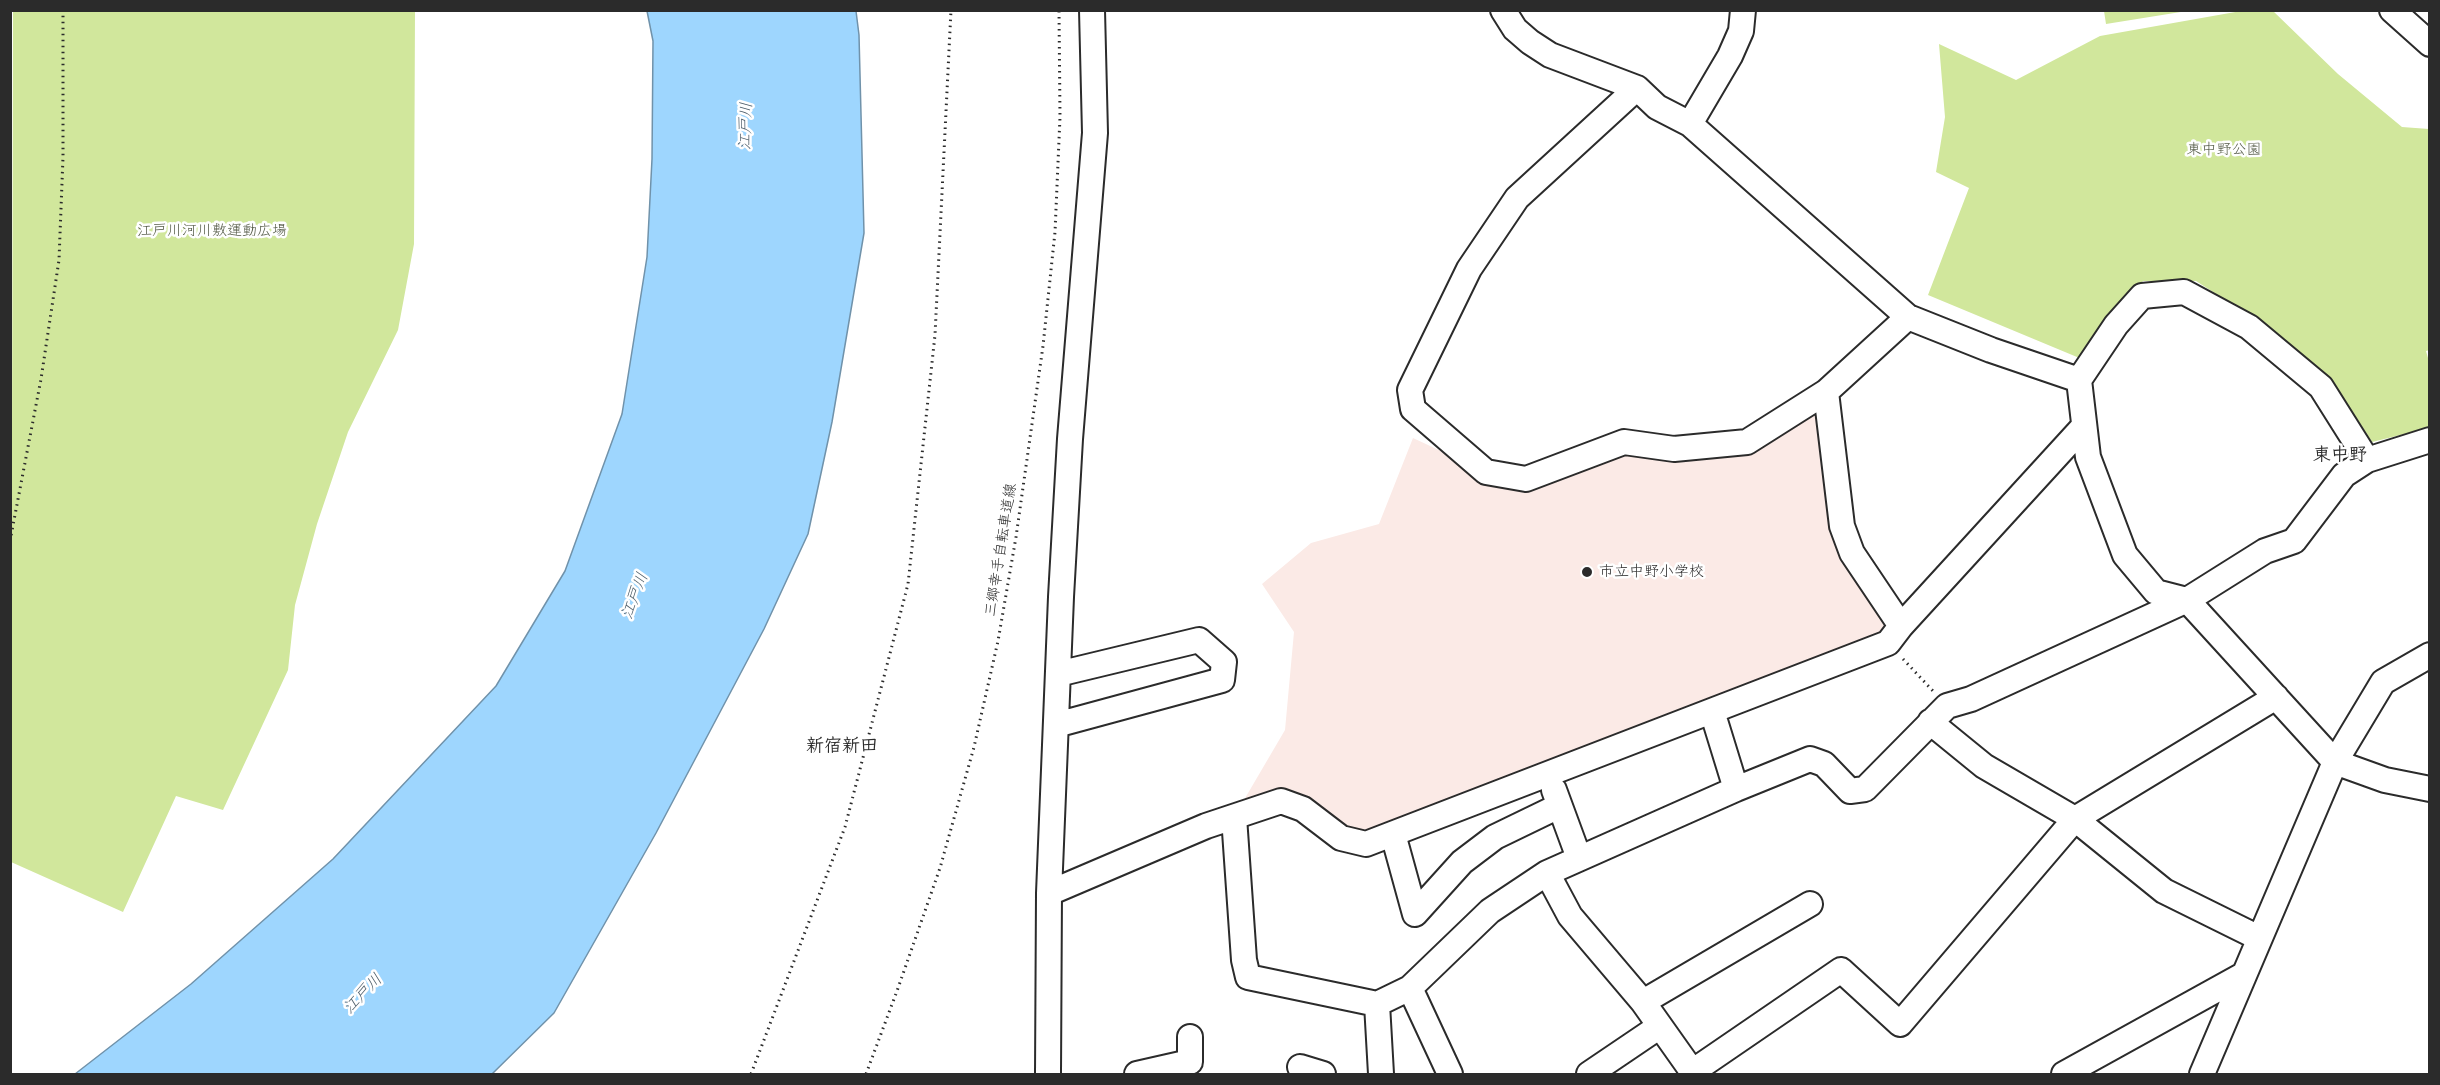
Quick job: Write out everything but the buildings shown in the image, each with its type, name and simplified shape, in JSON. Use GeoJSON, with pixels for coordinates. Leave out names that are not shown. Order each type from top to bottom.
{"type":"FeatureCollection","features":[{"type":"Feature","properties":{"kind":"street"},"geometry":{"type":"LineString","coordinates":[[1048,1074],[1049,893],[1058,674],[1070,439],[1095,133],[1092,10]]}},
{"type":"Feature","properties":{"kind":"street"},"geometry":{"type":"LineString","coordinates":[[1503,10],[1515,29],[1550,55],[1637,88],[1657,107],[1690,124],[1908,316],[1991,350],[2079,380]]}},
{"type":"Feature","properties":{"kind":"street"},"geometry":{"type":"LineString","coordinates":[[1690,124],[1742,31],[1743,10]]}},
{"type":"Feature","properties":{"kind":"street"},"geometry":{"type":"LineString","coordinates":[[2392,10],[2430,44]]}},
{"type":"Feature","properties":{"kind":"street"},"geometry":{"type":"LineString","coordinates":[[1637,88],[1517,198],[1469,269],[1410,390],[1413,409],[1486,472],[1526,479],[1624,442],[1674,450],[1747,442],[1826,392],[1908,316]]}},
{"type":"Feature","properties":{"kind":"street"},"geometry":{"type":"LineString","coordinates":[[2367,460],[2321,387],[2249,327],[2184,292],[2142,296],[2116,325],[2079,380],[2088,457],[2125,555],[2156,592],[2187,600],[2335,762],[2385,780],[2430,789]]}},
{"type":"Feature","properties":{"kind":"street"},"geometry":{"type":"LineString","coordinates":[[1826,392],[1842,526],[1852,554],[1895,635]]}},
{"type":"Feature","properties":{"kind":"street"},"geometry":{"type":"LineString","coordinates":[[1049,893],[1206,826],[1281,801],[1303,809],[1341,838],[1366,844],[1712,711],[1895,635],[2084,426]]}},
{"type":"Feature","properties":{"kind":"street"},"geometry":{"type":"LineString","coordinates":[[1234,817],[1244,960],[1248,977],[1377,1004],[1410,988],[1490,911],[1547,873],[1579,858],[1810,759],[1824,764],[1850,791],[1865,789],[1938,714],[2187,600],[2265,551],[2294,541],[2344,475],[2367,460],[2430,440]]}},
{"type":"Feature","properties":{"kind":"street"},"geometry":{"type":"LineString","coordinates":[[1056,725],[1222,680],[1224,662],[1199,640],[1058,674]]}},
{"type":"Feature","properties":{"kind":"street"},"geometry":{"type":"LineString","coordinates":[[2202,1074],[2335,762],[2383,682],[2424,657],[2430,656]]}},
{"type":"Feature","properties":{"kind":"street"},"geometry":{"type":"LineString","coordinates":[[1547,873],[1570,916],[1643,1002],[1693,1073],[1840,970],[1900,1024],[2075,819],[2276,697]]}},
{"type":"Feature","properties":{"kind":"street"},"geometry":{"type":"LineString","coordinates":[[1712,711],[1736,789]]}},
{"type":"Feature","properties":{"kind":"street"},"geometry":{"type":"LineString","coordinates":[[1938,714],[1984,766],[2075,819],[2164,891],[2259,938]]}},
{"type":"Feature","properties":{"kind":"street"},"geometry":{"type":"LineString","coordinates":[[1547,774],[1579,858]]}},
{"type":"Feature","properties":{"kind":"street"},"geometry":{"type":"LineString","coordinates":[[1393,834],[1415,914],[1470,855],[1495,837],[1559,806]]}},
{"type":"Feature","properties":{"kind":"street"},"geometry":{"type":"LineString","coordinates":[[1643,1002],[1810,904]]}},
{"type":"Feature","properties":{"kind":"street"},"geometry":{"type":"LineString","coordinates":[[2064,1074],[2243,975]]}},
{"type":"Feature","properties":{"kind":"street"},"geometry":{"type":"LineString","coordinates":[[1410,988],[1450,1074]]}},
{"type":"Feature","properties":{"kind":"street"},"geometry":{"type":"LineString","coordinates":[[1377,1004],[1381,1074]]}},
{"type":"Feature","properties":{"kind":"street"},"geometry":{"type":"LineString","coordinates":[[1589,1074],[1660,1026]]}},
{"type":"Feature","properties":{"kind":"street"},"geometry":{"type":"LineString","coordinates":[[1137,1074],[1190,1062],[1190,1037]]}},
{"type":"Feature","properties":{"kind":"street"},"geometry":{"type":"LineString","coordinates":[[1300,1067],[1323,1074]]}},
{"type":"Feature","properties":{"kind":"path"},"geometry":{"type":"LineString","coordinates":[[10,541],[41,379],[59,260],[63,157],[63,10]]}},
{"type":"Feature","properties":{"kind":"path"},"geometry":{"type":"LineString","coordinates":[[751,1074],[845,827],[908,584],[935,335],[951,10]]}},
{"type":"Feature","properties":{"kind":"path","name":"三郷幸手自転車道線"},"geometry":{"type":"LineString","coordinates":[[866,1074],[940,867],[974,747],[998,642],[1016,537],[1043,346],[1055,232],[1060,117],[1059,10]]}},
{"type":"Feature","properties":{"kind":"path"},"geometry":{"type":"LineString","coordinates":[[1895,635],[1938,714]]}},
{"type":"Feature","properties":{"kind":"shaded area"},"geometry":{"type":"Polygon","coordinates":[[[1826,392],[1842,526],[1901,626],[1366,844],[1303,809],[1234,817],[1285,730],[1294,632],[1262,584],[1311,543],[1379,524],[1413,438],[1486,472],[1526,479],[1624,442],[1747,442],[1826,392]]]}},
{"type":"Feature","properties":{"kind":"green space"},"geometry":{"type":"Polygon","coordinates":[[[2104,10],[2187,11],[2106,24],[2104,10]]]}},
{"type":"Feature","properties":{"kind":"green space","name":"江戸川河川敷運動広場"},"geometry":{"type":"Polygon","coordinates":[[[13,11],[415,11],[414,244],[398,330],[348,432],[317,524],[295,605],[288,670],[223,810],[176,796],[123,912],[11,862],[13,11]]]}},
{"type":"Feature","properties":{"kind":"green space","name":"東中野公園"},"geometry":{"type":"Polygon","coordinates":[[[2241,11],[2273,11],[2338,74],[2402,127],[2429,129],[2430,350],[2426,351],[2430,365],[2429,428],[2372,442],[2334,383],[2278,334],[2196,281],[2143,281],[2112,315],[2089,362],[1928,295],[1969,188],[1936,172],[1945,117],[1939,44],[2016,80],[2100,36],[2241,11]]]}},
{"type":"Feature","properties":{"kind":"water","name":"江戸川"},"geometry":{"type":"Polygon","coordinates":[[[647,11],[856,11],[859,35],[864,233],[832,422],[808,534],[764,629],[656,833],[554,1013],[492,1074],[75,1074],[191,984],[333,859],[496,686],[565,571],[622,414],[647,257],[652,159],[653,41],[647,11]]]}},
{"type":"Feature","properties":{"kind":"place","name":"市立中野小学校"},"geometry":{"type":"Point","coordinates":[1587,572]}},
{"type":"Feature","properties":{"kind":"district","name":"東中野"},"geometry":{"type":"Point","coordinates":[2340,455]}},
{"type":"Feature","properties":{"kind":"district","name":"新宿新田"},"geometry":{"type":"Point","coordinates":[842,746]}}]}
